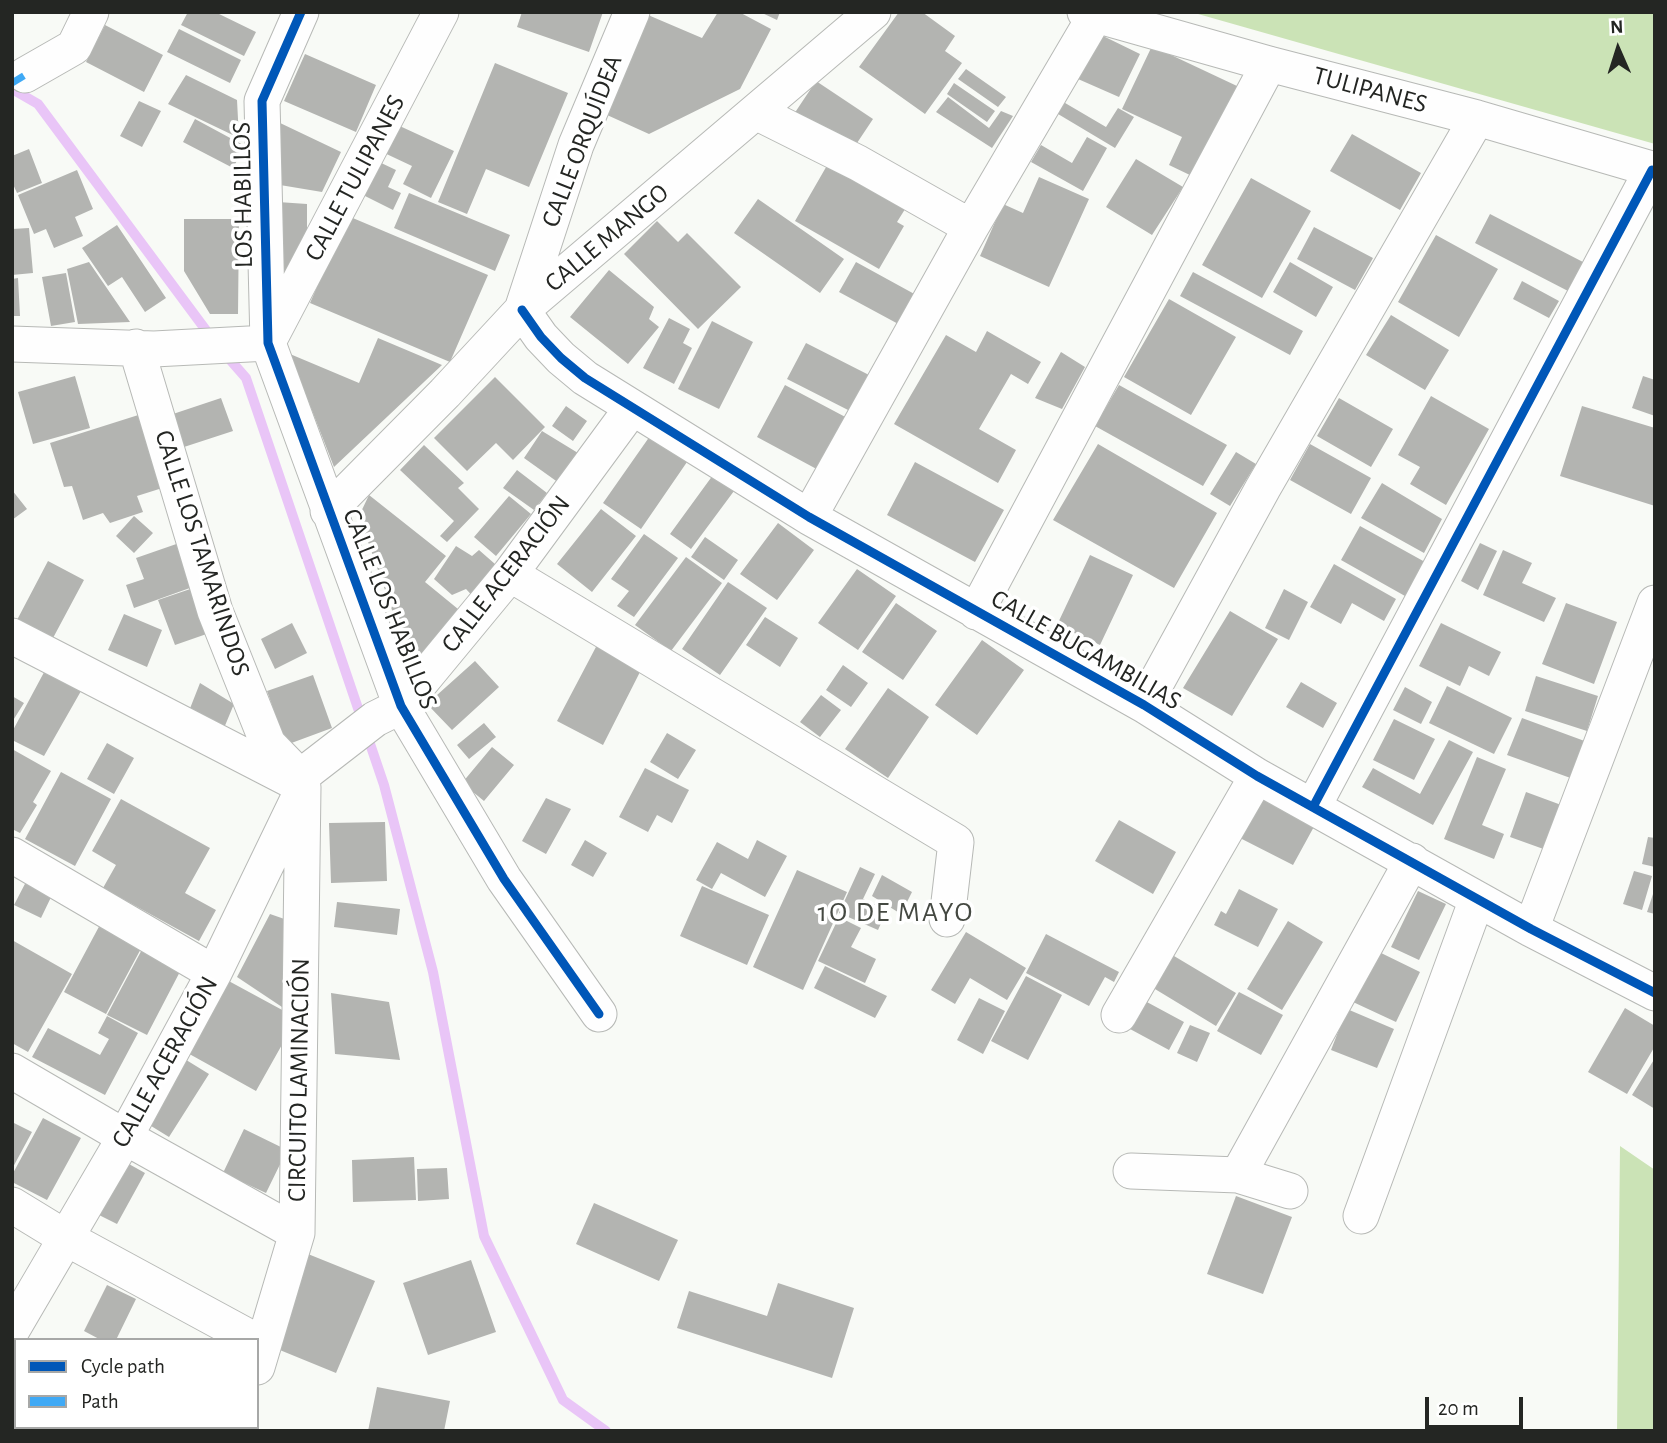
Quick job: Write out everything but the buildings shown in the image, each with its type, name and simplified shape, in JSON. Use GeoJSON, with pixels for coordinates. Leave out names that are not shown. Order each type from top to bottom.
{"type":"FeatureCollection","features":[{"type":"Feature","properties":{"kind":"street"},"geometry":{"type":"LineString","coordinates":[[25,75],[74,47],[91,12]]}},
{"type":"Feature","properties":{"kind":"street","name":"LOS HABILLOS"},"geometry":{"type":"LineString","coordinates":[[257,343],[262,101],[301,12]]}},
{"type":"Feature","properties":{"kind":"street","name":"CALLE TULIPANES"},"geometry":{"type":"LineString","coordinates":[[257,343],[441,12]]}},
{"type":"Feature","properties":{"kind":"street","name":"CALLE ORQUÍDEA"},"geometry":{"type":"LineString","coordinates":[[522,310],[576,145],[632,12]]}},
{"type":"Feature","properties":{"kind":"street","name":"CALLE MANGO"},"geometry":{"type":"LineString","coordinates":[[328,511],[445,393],[522,310],[873,12]]}},
{"type":"Feature","properties":{"kind":"street"},"geometry":{"type":"LineString","coordinates":[[809,517],[1090,14]]}},
{"type":"Feature","properties":{"kind":"street","name":"TULIPANES"},"geometry":{"type":"LineString","coordinates":[[1090,14],[1477,118],[1654,170]]}},
{"type":"Feature","properties":{"kind":"street"},"geometry":{"type":"LineString","coordinates":[[976,611],[1269,64]]}},
{"type":"Feature","properties":{"kind":"street"},"geometry":{"type":"LineString","coordinates":[[756,112],[858,163],[971,227]]}},
{"type":"Feature","properties":{"kind":"street"},"geometry":{"type":"LineString","coordinates":[[1144,705],[1270,476],[1477,118]]}},
{"type":"Feature","properties":{"kind":"street"},"geometry":{"type":"LineString","coordinates":[[1313,807],[1654,170]]}},
{"type":"Feature","properties":{"kind":"street","name":"CALLE BUGAMBILIAS"},"geometry":{"type":"LineString","coordinates":[[522,310],[541,337],[585,377],[809,517],[1144,705],[1257,776],[1531,929],[1655,993]]}},
{"type":"Feature","properties":{"kind":"street"},"geometry":{"type":"LineString","coordinates":[[12,344],[145,348],[257,343]]}},
{"type":"Feature","properties":{"kind":"street","name":"CALLE LOS HABILLOS"},"geometry":{"type":"LineString","coordinates":[[257,343],[328,511],[388,713],[599,1014]]}},
{"type":"Feature","properties":{"kind":"street","name":"CALLE LOS TAMARINDOS"},"geometry":{"type":"LineString","coordinates":[[145,348],[215,611],[268,744],[302,782]]}},
{"type":"Feature","properties":{"kind":"street","name":"CALLE ACERACIÓN"},"geometry":{"type":"LineString","coordinates":[[12,1330],[125,1137],[214,973],[302,782],[388,713],[510,574],[632,408]]}},
{"type":"Feature","properties":{"kind":"street"},"geometry":{"type":"LineString","coordinates":[[510,574],[956,842],[947,919]]}},
{"type":"Feature","properties":{"kind":"street"},"geometry":{"type":"LineString","coordinates":[[1531,929],[1655,603]]}},
{"type":"Feature","properties":{"kind":"street"},"geometry":{"type":"LineString","coordinates":[[12,636],[302,782]]}},
{"type":"Feature","properties":{"kind":"street"},"geometry":{"type":"LineString","coordinates":[[1119,1015],[1257,776]]}},
{"type":"Feature","properties":{"kind":"street","name":"CIRCUITO LAMINACIÓN"},"geometry":{"type":"LineString","coordinates":[[259,1346],[297,1233],[302,782]]}},
{"type":"Feature","properties":{"kind":"street"},"geometry":{"type":"LineString","coordinates":[[12,855],[214,973]]}},
{"type":"Feature","properties":{"kind":"street"},"geometry":{"type":"LineString","coordinates":[[1238,1175],[1412,861]]}},
{"type":"Feature","properties":{"kind":"street"},"geometry":{"type":"LineString","coordinates":[[1361,1216],[1477,899]]}},
{"type":"Feature","properties":{"kind":"street"},"geometry":{"type":"LineString","coordinates":[[12,1070],[297,1233]]}},
{"type":"Feature","properties":{"kind":"street"},"geometry":{"type":"LineString","coordinates":[[1131,1171],[1238,1175],[1290,1191]]}},
{"type":"Feature","properties":{"kind":"street"},"geometry":{"type":"LineString","coordinates":[[12,1205],[239,1338]]}},
{"type":"Feature","properties":{"kind":"green space"},"geometry":{"type":"Polygon","coordinates":[[[1191,12],[1655,12],[1655,144],[1191,12]]]}},
{"type":"Feature","properties":{"kind":"green space"},"geometry":{"type":"Polygon","coordinates":[[[1620,1146],[1655,1170],[1655,1431],[1617,1431],[1620,1146]]]}},
{"type":"Feature","properties":{"kind":"waterway"},"geometry":{"type":"LineString","coordinates":[[12,89],[38,104],[211,337]]}},
{"type":"Feature","properties":{"kind":"waterway"},"geometry":{"type":"LineString","coordinates":[[225,354],[246,378],[384,785],[433,972],[484,1236],[563,1400],[606,1431]]}},
{"type":"Feature","properties":{"kind":"marked path"},"geometry":{"type":"LineString","coordinates":[[12,83],[25,75]]}},
{"type":"Feature","properties":{"kind":"cycle path"},"geometry":{"type":"LineString","coordinates":[[301,12],[262,101],[268,343],[401,706],[504,879],[599,1014]]}},
{"type":"Feature","properties":{"kind":"cycle path"},"geometry":{"type":"LineString","coordinates":[[1313,807],[1652,170]]}},
{"type":"Feature","properties":{"kind":"cycle path"},"geometry":{"type":"LineString","coordinates":[[522,310],[541,337],[585,378],[809,517],[1144,705],[1257,776],[1531,929],[1655,993]]}},
{"type":"Feature","properties":{"kind":"district","name":"1O DE MAYO"},"geometry":{"type":"Point","coordinates":[896,913]}}]}
